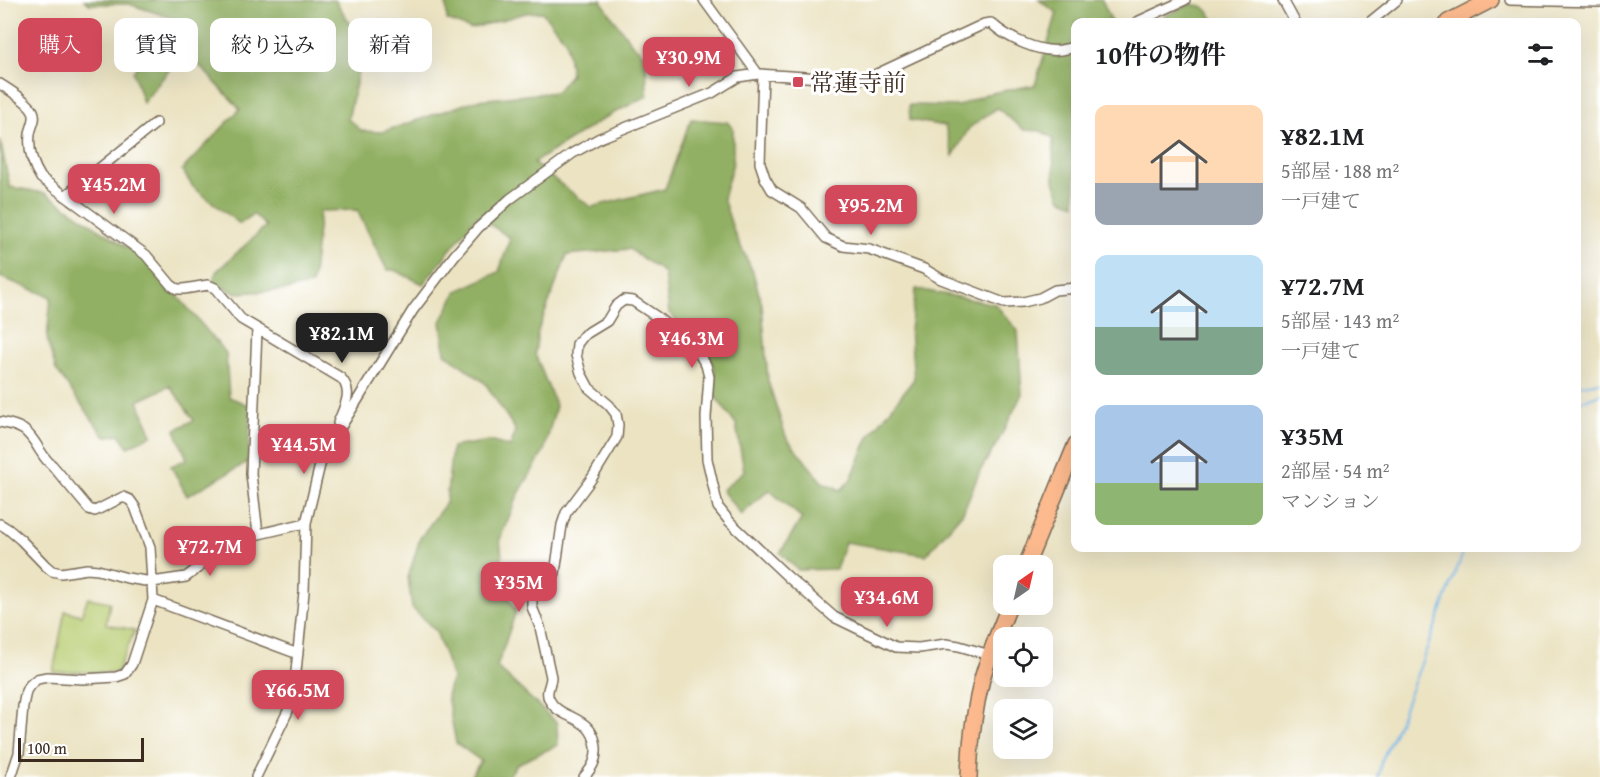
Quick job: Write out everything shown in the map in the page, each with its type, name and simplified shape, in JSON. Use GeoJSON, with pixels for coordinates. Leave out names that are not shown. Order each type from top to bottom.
{"type":"FeatureCollection","features":[{"type":"Feature","properties":{"kind":"highway"},"geometry":{"type":"LineString","coordinates":[[1455,18],[1484,1]]}},
{"type":"Feature","properties":{"kind":"highway"},"geometry":{"type":"LineString","coordinates":[[1031,555],[1071,456]]}},
{"type":"Feature","properties":{"kind":"highway"},"geometry":{"type":"LineString","coordinates":[[969,777],[976,707],[990,656],[1006,615]]}},
{"type":"Feature","properties":{"kind":"street"},"geometry":{"type":"LineString","coordinates":[[704,0],[760,74],[760,163],[771,190],[801,208],[826,238],[843,246],[869,249],[924,268],[941,279],[1004,303],[1023,302],[1040,298],[1055,290],[1071,288]]}},
{"type":"Feature","properties":{"kind":"street"},"geometry":{"type":"LineString","coordinates":[[1146,18],[1185,0]]}},
{"type":"Feature","properties":{"kind":"street"},"geometry":{"type":"LineString","coordinates":[[1283,0],[1293,18]]}},
{"type":"Feature","properties":{"kind":"street"},"geometry":{"type":"LineString","coordinates":[[1375,18],[1397,0]]}},
{"type":"Feature","properties":{"kind":"street"},"geometry":{"type":"LineString","coordinates":[[1509,0],[1600,2]]}},
{"type":"Feature","properties":{"kind":"street"},"geometry":{"type":"LineString","coordinates":[[332,439],[413,310],[478,228],[510,199],[573,153],[600,138],[712,93],[738,77],[760,74],[866,79],[984,24],[991,23],[1004,34],[1048,50],[1071,47]]}},
{"type":"Feature","properties":{"kind":"street"},"geometry":{"type":"LineString","coordinates":[[0,84],[33,110],[30,156],[41,178],[146,255],[171,285],[177,289],[208,285],[215,288],[241,319],[341,378],[347,388],[347,399],[320,465],[306,523],[304,591],[294,691],[288,711],[256,777]]}},
{"type":"Feature","properties":{"kind":"street"},"geometry":{"type":"LineString","coordinates":[[65,196],[156,123]]}},
{"type":"Feature","properties":{"kind":"street"},"geometry":{"type":"LineString","coordinates":[[584,777],[596,759],[596,745],[592,734],[584,724],[553,706],[547,697],[551,677],[540,627],[532,607],[532,599],[547,586],[555,573],[566,513],[592,478],[617,437],[618,425],[615,414],[609,405],[589,388],[576,356],[577,344],[584,335],[607,321],[616,306],[624,300],[633,301],[657,317],[698,352],[705,365],[709,377],[705,417],[707,459],[718,507],[730,522],[834,617],[896,647],[919,648],[946,644],[990,656]]}},
{"type":"Feature","properties":{"kind":"street"},"geometry":{"type":"LineString","coordinates":[[257,330],[251,474],[258,534]]}},
{"type":"Feature","properties":{"kind":"street"},"geometry":{"type":"LineString","coordinates":[[0,422],[25,429],[47,461],[89,508],[95,511],[123,497],[130,500],[135,507],[150,547],[153,600],[132,664],[125,674],[116,677],[83,679],[47,677],[37,679],[30,685],[26,691],[23,706],[19,753],[11,777]]}},
{"type":"Feature","properties":{"kind":"street"},"geometry":{"type":"LineString","coordinates":[[0,524],[21,540],[52,571],[61,573],[87,569],[98,570],[152,582],[186,577],[224,548],[246,537],[306,523]]}},
{"type":"Feature","properties":{"kind":"street"},"geometry":{"type":"LineString","coordinates":[[153,600],[298,654]]}},
{"type":"Feature","properties":{"kind":"green space"},"geometry":{"type":"Polygon","coordinates":[[[84,0],[335,0],[348,20],[348,72],[358,72],[348,119],[362,131],[382,132],[477,100],[556,92],[571,74],[566,41],[542,12],[526,13],[470,29],[447,20],[446,0],[602,0],[632,44],[646,56],[647,96],[606,117],[533,163],[591,207],[665,189],[691,119],[727,122],[733,128],[733,163],[723,198],[734,232],[753,272],[762,305],[768,381],[786,437],[822,482],[841,490],[851,479],[869,437],[914,379],[910,330],[916,289],[995,304],[1018,331],[1022,394],[999,440],[980,471],[963,512],[926,555],[845,542],[836,569],[798,570],[780,553],[802,518],[769,490],[741,515],[722,490],[744,471],[736,424],[714,395],[715,370],[708,352],[669,313],[664,273],[629,249],[567,255],[538,331],[535,354],[556,406],[544,451],[518,495],[500,539],[506,593],[516,611],[497,667],[557,723],[558,745],[517,764],[508,777],[470,777],[481,761],[456,743],[447,696],[452,678],[436,631],[412,608],[408,578],[420,538],[446,503],[452,447],[489,441],[511,447],[515,429],[485,383],[445,353],[441,322],[457,291],[499,272],[510,238],[477,216],[423,284],[394,270],[387,270],[357,210],[320,211],[312,284],[287,290],[236,293],[213,283],[216,272],[266,226],[253,214],[240,224],[193,187],[182,170],[240,109],[198,64],[198,18],[172,18],[129,4],[89,4],[84,0]]]}},
{"type":"Feature","properties":{"kind":"green space"},"geometry":{"type":"Polygon","coordinates":[[[1039,0],[1102,0],[1110,18],[1071,18],[1071,203],[1061,199],[1054,181],[1053,138],[1041,131],[1024,130],[997,108],[969,128],[953,156],[945,126],[910,120],[909,105],[958,106],[986,94],[1035,85],[1057,13],[1039,0]]]}},
{"type":"Feature","properties":{"kind":"green space"},"geometry":{"type":"Polygon","coordinates":[[[1191,4],[1204,7],[1213,18],[1160,18],[1191,4]]]}},
{"type":"Feature","properties":{"kind":"green space"},"geometry":{"type":"Polygon","coordinates":[[[133,72],[168,72],[143,103],[133,72]]]}},
{"type":"Feature","properties":{"kind":"green space"},"geometry":{"type":"Polygon","coordinates":[[[0,140],[10,187],[45,193],[148,261],[226,353],[229,397],[251,406],[248,462],[187,496],[171,466],[187,459],[175,430],[194,420],[170,386],[138,401],[152,435],[128,447],[119,434],[105,437],[56,370],[47,339],[51,297],[0,277],[0,140]]]}},
{"type":"Feature","properties":{"kind":"green space"},"geometry":{"type":"Polygon","coordinates":[[[88,598],[110,602],[106,624],[135,630],[117,672],[53,672],[65,611],[81,615],[88,598]]]}},
{"type":"Feature","properties":{"kind":"waterway"},"geometry":{"type":"LineString","coordinates":[[1581,385],[1600,382]]}},
{"type":"Feature","properties":{"kind":"waterway"},"geometry":{"type":"LineString","coordinates":[[1581,401],[1600,394]]}},
{"type":"Feature","properties":{"kind":"waterway"},"geometry":{"type":"LineString","coordinates":[[1378,777],[1381,762],[1397,727],[1463,552]]}},
{"type":"Feature","properties":{"kind":"place","name":"常蓮寺前"},"geometry":{"type":"Point","coordinates":[798,82]}}]}
